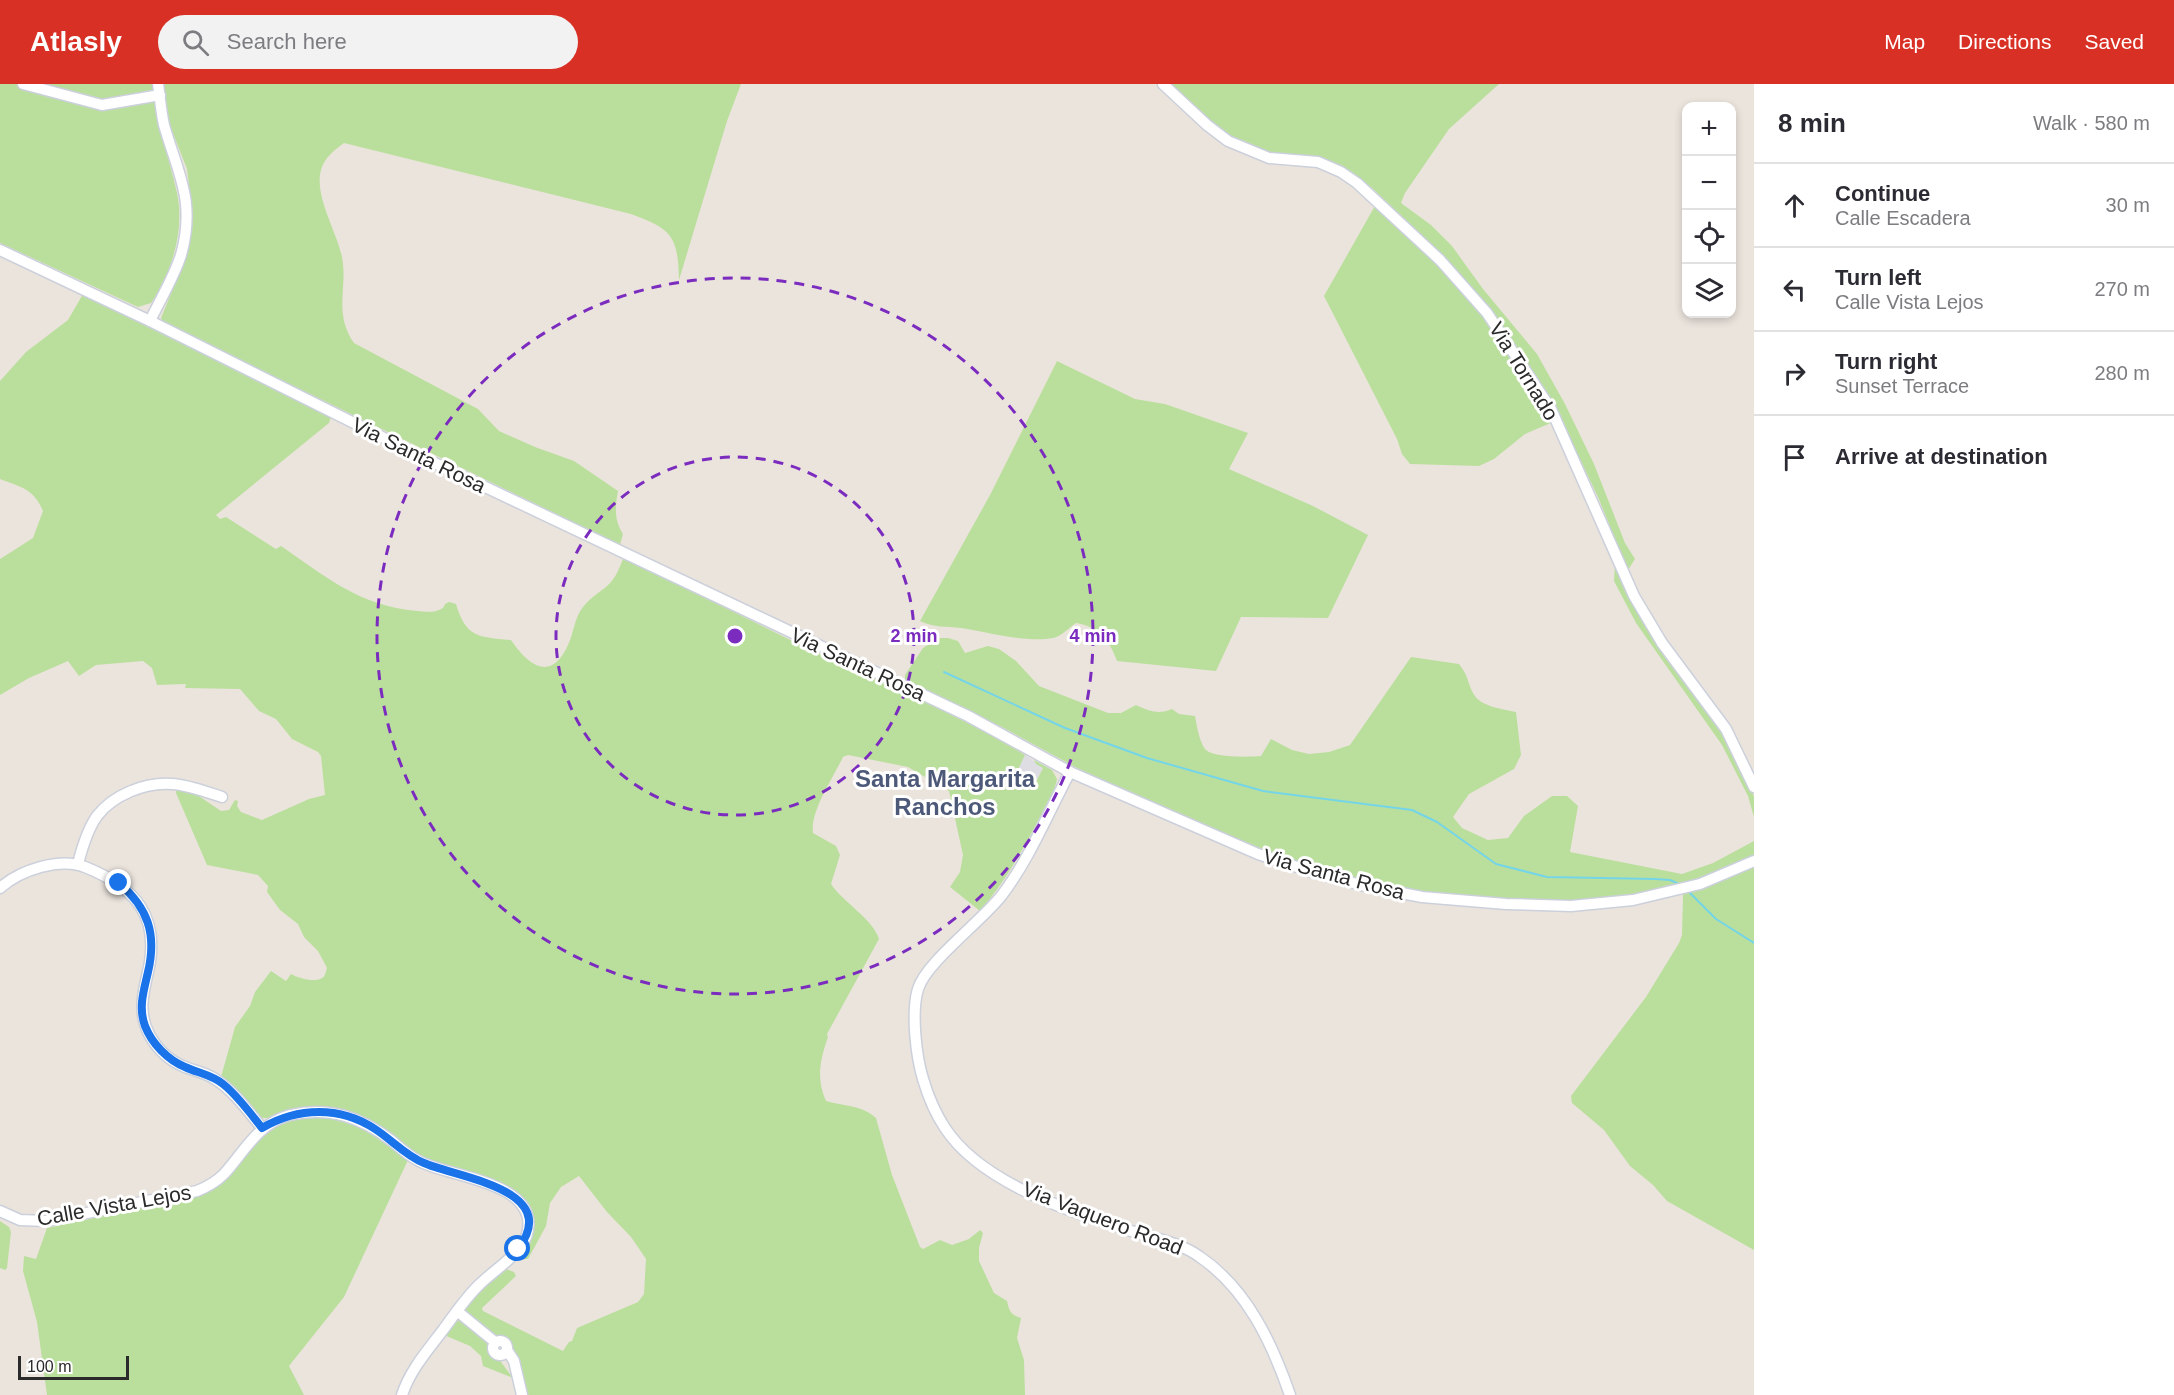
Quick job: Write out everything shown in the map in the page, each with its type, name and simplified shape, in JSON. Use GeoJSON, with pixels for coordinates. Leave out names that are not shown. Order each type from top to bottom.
{"type":"FeatureCollection","features":[{"type":"Feature","properties":{"kind":"street"},"geometry":{"type":"LineString","coordinates":[[23,84],[102,105],[159,90],[164,124],[182,176],[188,205],[181,256],[150,321]]}},
{"type":"Feature","properties":{"kind":"street","name":"Via Tornado"},"geometry":{"type":"LineString","coordinates":[[1164,84],[1228,141],[1269,158],[1318,162],[1341,172],[1357,183],[1440,260],[1487,313],[1551,409],[1634,596],[1662,643],[1726,729],[1754,787]]}},
{"type":"Feature","properties":{"kind":"street","name":"Via Santa Rosa"},"geometry":{"type":"LineString","coordinates":[[0,250],[150,321],[420,456],[968,717],[1070,772],[1258,854],[1341,880],[1422,897],[1506,904],[1571,906],[1633,900],[1700,884],[1754,861]]}},
{"type":"Feature","properties":{"kind":"street","name":"Via Vaquero Road"},"geometry":{"type":"LineString","coordinates":[[1070,772],[1013,879],[989,909],[936,961],[921,981],[916,996],[917,1049],[926,1091],[945,1130],[976,1161],[998,1175],[1080,1214],[1188,1250],[1214,1267],[1226,1278],[1257,1320],[1276,1356],[1290,1395]]}},
{"type":"Feature","properties":{"kind":"street"},"geometry":{"type":"LineString","coordinates":[[78,864],[86,838],[97,816],[113,801],[138,788],[173,784],[222,797]]}},
{"type":"Feature","properties":{"kind":"street"},"geometry":{"type":"LineString","coordinates":[[0,888],[20,874],[61,864],[78,864],[119,883],[133,895],[145,914],[150,930],[152,949],[142,995],[142,1012],[150,1035],[169,1058],[223,1084],[262,1128]]}},
{"type":"Feature","properties":{"kind":"street","name":"Calle Vista Lejos"},"geometry":{"type":"LineString","coordinates":[[0,1211],[20,1220],[47,1221],[197,1191],[212,1184],[223,1175],[262,1128],[280,1119],[303,1113],[316,1111],[343,1114],[373,1128],[421,1162],[451,1173],[478,1179],[502,1189],[523,1206],[528,1218],[528,1230],[524,1241],[479,1285],[457,1311]]}},
{"type":"Feature","properties":{"kind":"street"},"geometry":{"type":"LineString","coordinates":[[402,1395],[413,1371],[457,1311],[495,1342],[504,1342],[503,1352],[516,1375],[522,1395]]}},
{"type":"Feature","properties":{"kind":"shaded area"},"geometry":{"type":"Polygon","coordinates":[[[1025,755],[1043,768],[1033,788],[1014,776],[1025,755]]]}},
{"type":"Feature","properties":{"kind":"green space"},"geometry":{"type":"Polygon","coordinates":[[[0,84],[152,84],[159,125],[177,193],[179,221],[171,264],[151,303],[138,307],[0,243],[0,84]]]}},
{"type":"Feature","properties":{"kind":"green space"},"geometry":{"type":"Polygon","coordinates":[[[164,84],[741,84],[727,121],[679,280],[677,253],[670,236],[656,224],[631,214],[344,143],[329,156],[322,167],[320,188],[342,257],[344,321],[354,343],[478,409],[499,431],[574,461],[618,491],[616,513],[623,534],[620,545],[164,323],[161,318],[182,267],[189,237],[192,208],[187,169],[169,123],[164,84]]]}},
{"type":"Feature","properties":{"kind":"green space"},"geometry":{"type":"Polygon","coordinates":[[[1171,84],[1499,84],[1449,129],[1405,193],[1401,203],[1431,225],[1452,246],[1483,289],[1537,354],[1565,404],[1594,464],[1625,543],[1635,559],[1628,570],[1598,497],[1557,411],[1487,307],[1446,258],[1372,188],[1351,172],[1304,155],[1285,156],[1257,149],[1231,136],[1205,117],[1171,84]]]}},
{"type":"Feature","properties":{"kind":"green space"},"geometry":{"type":"Polygon","coordinates":[[[1376,204],[1443,270],[1482,315],[1553,422],[1525,434],[1494,459],[1479,466],[1410,464],[1402,454],[1397,439],[1324,296],[1376,204]]]}},
{"type":"Feature","properties":{"kind":"green space"},"geometry":{"type":"Polygon","coordinates":[[[83,294],[331,417],[329,423],[216,515],[220,519],[226,517],[276,549],[281,546],[344,588],[378,603],[424,612],[440,610],[449,602],[456,604],[469,630],[490,638],[511,640],[532,663],[547,667],[561,657],[570,640],[580,611],[611,582],[624,557],[1000,740],[1025,755],[1015,776],[1033,788],[1043,768],[1034,760],[1052,770],[1057,779],[1051,796],[1014,864],[980,911],[950,887],[960,872],[963,855],[949,791],[908,767],[848,755],[843,757],[823,795],[813,824],[813,833],[836,846],[840,855],[831,884],[865,918],[879,939],[827,1034],[821,1061],[820,1077],[823,1093],[826,1101],[859,1108],[876,1118],[892,1175],[920,1247],[923,1249],[940,1240],[952,1245],[969,1239],[980,1230],[983,1233],[979,1248],[979,1261],[994,1293],[1007,1301],[1011,1312],[1021,1318],[1017,1338],[1024,1360],[1025,1395],[527,1395],[509,1341],[504,1337],[495,1337],[466,1314],[466,1307],[470,1301],[503,1268],[514,1272],[516,1276],[482,1308],[483,1311],[563,1351],[572,1341],[577,1328],[638,1302],[644,1294],[646,1259],[631,1237],[607,1212],[579,1176],[561,1187],[550,1203],[546,1226],[528,1259],[523,1259],[519,1253],[525,1245],[525,1202],[517,1194],[482,1178],[444,1167],[418,1156],[371,1123],[343,1110],[316,1107],[274,1117],[258,1117],[221,1077],[235,1027],[250,1006],[255,992],[271,971],[286,981],[291,974],[315,980],[323,977],[327,968],[318,951],[304,937],[298,924],[280,910],[267,892],[268,886],[258,875],[207,865],[176,789],[193,792],[221,811],[229,810],[235,800],[238,801],[237,806],[241,812],[262,820],[309,799],[325,795],[321,756],[318,752],[292,739],[276,719],[259,711],[240,689],[185,688],[186,684],[157,685],[152,668],[143,661],[96,665],[79,676],[68,661],[29,678],[0,695],[0,559],[33,538],[43,511],[31,493],[0,479],[0,381],[26,352],[68,320],[83,294]]]}},
{"type":"Feature","properties":{"kind":"green space"},"geometry":{"type":"Polygon","coordinates":[[[1057,361],[1135,399],[1165,404],[1248,433],[1229,469],[1313,506],[1368,535],[1328,618],[1241,617],[1216,671],[1117,661],[1107,641],[1097,631],[1076,623],[1056,637],[1031,639],[935,626],[920,621],[990,495],[1057,361]]]}},
{"type":"Feature","properties":{"kind":"green space"},"geometry":{"type":"Polygon","coordinates":[[[1615,563],[1722,730],[1750,785],[1754,797],[1754,817],[1748,796],[1722,745],[1636,623],[1614,581],[1615,563]]]}},
{"type":"Feature","properties":{"kind":"green space"},"geometry":{"type":"Polygon","coordinates":[[[939,638],[958,641],[965,653],[988,646],[999,649],[1016,661],[1039,686],[1108,713],[1121,713],[1136,705],[1154,712],[1172,709],[1179,714],[1195,716],[1205,749],[1215,754],[1248,757],[1261,756],[1271,739],[1292,750],[1309,754],[1329,752],[1350,745],[1411,657],[1459,664],[1476,698],[1492,707],[1516,712],[1521,755],[1514,769],[1469,794],[1453,817],[1462,828],[1488,840],[1508,838],[1524,816],[1552,796],[1567,796],[1578,806],[1570,852],[1682,874],[1713,863],[1754,841],[1754,855],[1705,876],[1673,886],[1624,897],[1579,902],[1536,902],[1434,894],[1387,887],[1286,860],[1152,803],[1077,768],[1002,727],[909,684],[905,680],[905,675],[923,648],[939,638]]]}},
{"type":"Feature","properties":{"kind":"green space"},"geometry":{"type":"Polygon","coordinates":[[[1754,864],[1754,1250],[1667,1201],[1653,1185],[1630,1166],[1604,1130],[1572,1103],[1571,1096],[1646,997],[1679,943],[1682,935],[1683,893],[1754,864]]]}},
{"type":"Feature","properties":{"kind":"green space"},"geometry":{"type":"Polygon","coordinates":[[[320,1116],[348,1121],[363,1128],[408,1160],[344,1297],[289,1366],[304,1395],[47,1395],[37,1322],[23,1271],[24,1256],[36,1259],[47,1228],[198,1196],[265,1132],[290,1121],[320,1116]]]}},
{"type":"Feature","properties":{"kind":"green space"},"geometry":{"type":"Polygon","coordinates":[[[0,1221],[9,1227],[11,1232],[5,1270],[0,1268],[0,1221]]]}},
{"type":"Feature","properties":{"kind":"green space"},"geometry":{"type":"Polygon","coordinates":[[[459,1320],[464,1321],[490,1342],[491,1353],[498,1358],[513,1378],[483,1366],[481,1356],[470,1346],[444,1335],[459,1320]]]}},
{"type":"Feature","properties":{"kind":"waterway"},"geometry":{"type":"LineString","coordinates":[[944,672],[1065,728],[1147,758],[1263,791],[1412,810],[1437,822],[1496,864],[1547,877],[1655,879],[1670,880],[1679,884]]}},
{"type":"Feature","properties":{"kind":"waterway"},"geometry":{"type":"LineString","coordinates":[[1688,891],[1716,919],[1754,943]]}},
{"type":"Feature","properties":{"kind":"district","name":"Santa Margarita Ranchos"},"geometry":{"type":"Point","coordinates":[945,792]}},
{"type":"Feature","properties":{"kind":"route"},"geometry":{"type":"LineString","coordinates":[[119,883],[133,895],[145,914],[150,930],[152,949],[142,995],[142,1012],[150,1035],[169,1058],[223,1084],[262,1128],[287,1116],[303,1113],[316,1111],[343,1114],[373,1128],[421,1162],[451,1173],[478,1179],[502,1189],[518,1200],[528,1218],[528,1230],[518,1249]]}}]}
